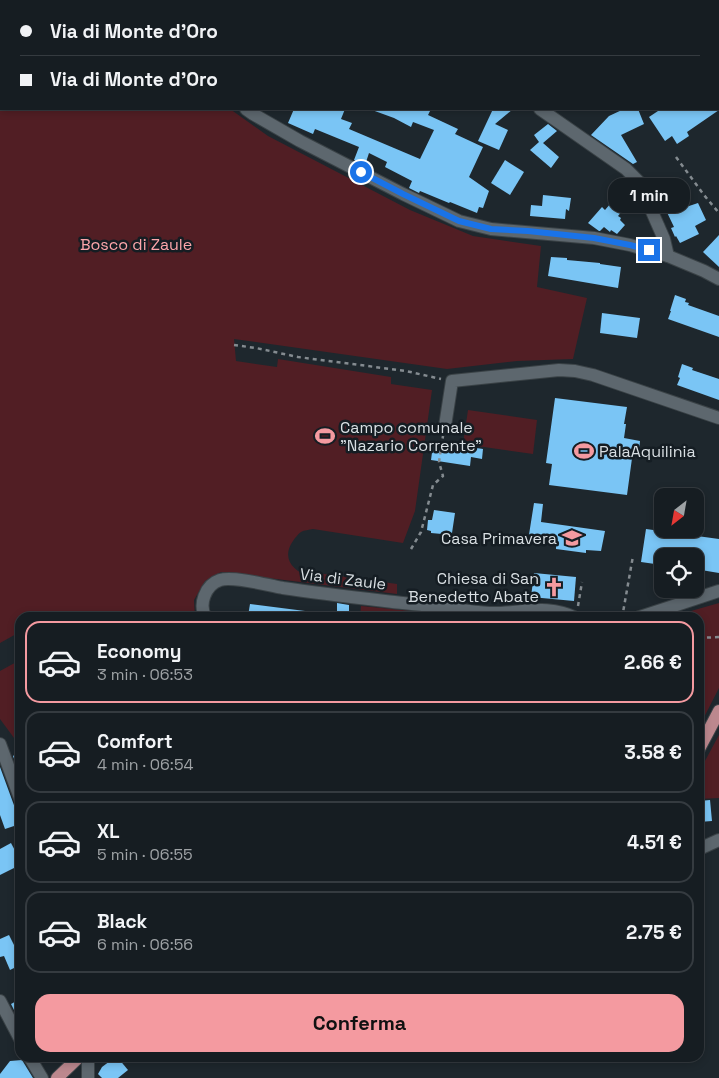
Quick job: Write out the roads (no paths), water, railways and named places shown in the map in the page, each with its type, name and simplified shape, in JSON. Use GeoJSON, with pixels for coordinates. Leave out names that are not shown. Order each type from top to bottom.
{"type":"FeatureCollection","features":[{"type":"Feature","properties":{"kind":"main road"},"geometry":{"type":"LineString","coordinates":[[704,740],[719,711]]}},
{"type":"Feature","properties":{"kind":"main road"},"geometry":{"type":"LineString","coordinates":[[57,1078],[74,1062]]}},
{"type":"Feature","properties":{"kind":"street"},"geometry":{"type":"LineString","coordinates":[[247,110],[300,141],[459,221],[491,229],[594,238],[630,245],[668,256],[719,279]]}},
{"type":"Feature","properties":{"kind":"street"},"geometry":{"type":"LineString","coordinates":[[541,110],[626,169],[638,182],[664,238],[668,256]]}},
{"type":"Feature","properties":{"kind":"street"},"geometry":{"type":"LineString","coordinates":[[445,426],[452,382],[560,370],[593,375],[719,418]]}},
{"type":"Feature","properties":{"kind":"street","name":"Via di Zaule"},"geometry":{"type":"LineString","coordinates":[[203,612],[202,605],[205,593],[211,585],[220,580],[232,579],[283,588],[481,612]]}},
{"type":"Feature","properties":{"kind":"street"},"geometry":{"type":"LineString","coordinates":[[655,612],[719,591]]}},
{"type":"Feature","properties":{"kind":"street","name":"Via di Zaule"},"geometry":{"type":"LineString","coordinates":[[504,612],[540,609],[554,612]]}},
{"type":"Feature","properties":{"kind":"street"},"geometry":{"type":"LineString","coordinates":[[0,744],[15,784]]}},
{"type":"Feature","properties":{"kind":"street"},"geometry":{"type":"LineString","coordinates":[[704,847],[719,840]]}},
{"type":"Feature","properties":{"kind":"street"},"geometry":{"type":"LineString","coordinates":[[0,1001],[15,1030]]}},
{"type":"Feature","properties":{"kind":"street"},"geometry":{"type":"LineString","coordinates":[[32,1062],[42,1078]]}},
{"type":"Feature","properties":{"kind":"street"},"geometry":{"type":"LineString","coordinates":[[88,1062],[88,1078]]}},
{"type":"Feature","properties":{"kind":"place","name":"Campo comunale \"Nazario Corrente\""},"geometry":{"type":"Point","coordinates":[325,436]}},
{"type":"Feature","properties":{"kind":"place","name":"PalaAquilinia"},"geometry":{"type":"Point","coordinates":[584,451]}},
{"type":"Feature","properties":{"kind":"place","name":"Casa Primavera"},"geometry":{"type":"Point","coordinates":[572,538]}},
{"type":"Feature","properties":{"kind":"place","name":"Chiesa di San Benedetto Abate"},"geometry":{"type":"Point","coordinates":[554,587]}},
{"type":"Feature","properties":{"kind":"park label","name":"Bosco di Zaule"},"geometry":{"type":"Point","coordinates":[136,244]}}]}
